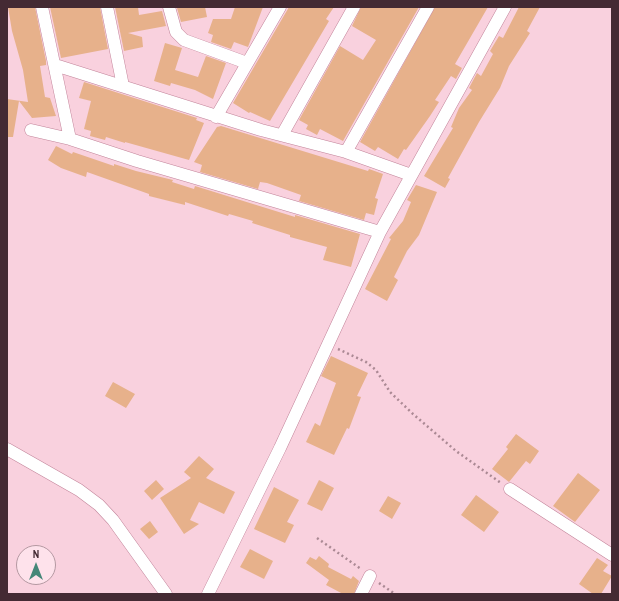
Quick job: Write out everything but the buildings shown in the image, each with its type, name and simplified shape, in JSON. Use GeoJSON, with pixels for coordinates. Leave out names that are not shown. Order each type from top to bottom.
{"type":"FeatureCollection","features":[{"type":"Feature","properties":{"kind":"street"},"geometry":{"type":"LineString","coordinates":[[42,7],[70,139]]}},
{"type":"Feature","properties":{"kind":"street"},"geometry":{"type":"LineString","coordinates":[[107,7],[123,86]]}},
{"type":"Feature","properties":{"kind":"street"},"geometry":{"type":"LineString","coordinates":[[169,7],[176,32],[184,40],[247,63]]}},
{"type":"Feature","properties":{"kind":"street"},"geometry":{"type":"LineString","coordinates":[[216,117],[280,7]]}},
{"type":"Feature","properties":{"kind":"street"},"geometry":{"type":"LineString","coordinates":[[282,135],[354,7]]}},
{"type":"Feature","properties":{"kind":"street"},"geometry":{"type":"LineString","coordinates":[[346,152],[428,7]]}},
{"type":"Feature","properties":{"kind":"street"},"geometry":{"type":"LineString","coordinates":[[208,594],[280,448],[380,232],[505,7]]}},
{"type":"Feature","properties":{"kind":"street"},"geometry":{"type":"LineString","coordinates":[[55,65],[216,117],[346,152],[411,175]]}},
{"type":"Feature","properties":{"kind":"street"},"geometry":{"type":"LineString","coordinates":[[31,130],[70,139],[137,161],[380,232]]}},
{"type":"Feature","properties":{"kind":"street"},"geometry":{"type":"LineString","coordinates":[[7,449],[79,490],[98,505],[113,520],[166,594]]}},
{"type":"Feature","properties":{"kind":"street"},"geometry":{"type":"LineString","coordinates":[[510,489],[612,555]]}},
{"type":"Feature","properties":{"kind":"street"},"geometry":{"type":"LineString","coordinates":[[361,594],[370,576]]}},
{"type":"Feature","properties":{"kind":"path"},"geometry":{"type":"LineString","coordinates":[[327,344],[366,362],[376,370],[390,392],[413,414],[456,451],[510,489]]}},
{"type":"Feature","properties":{"kind":"path"},"geometry":{"type":"LineString","coordinates":[[317,538],[395,594]]}}]}
